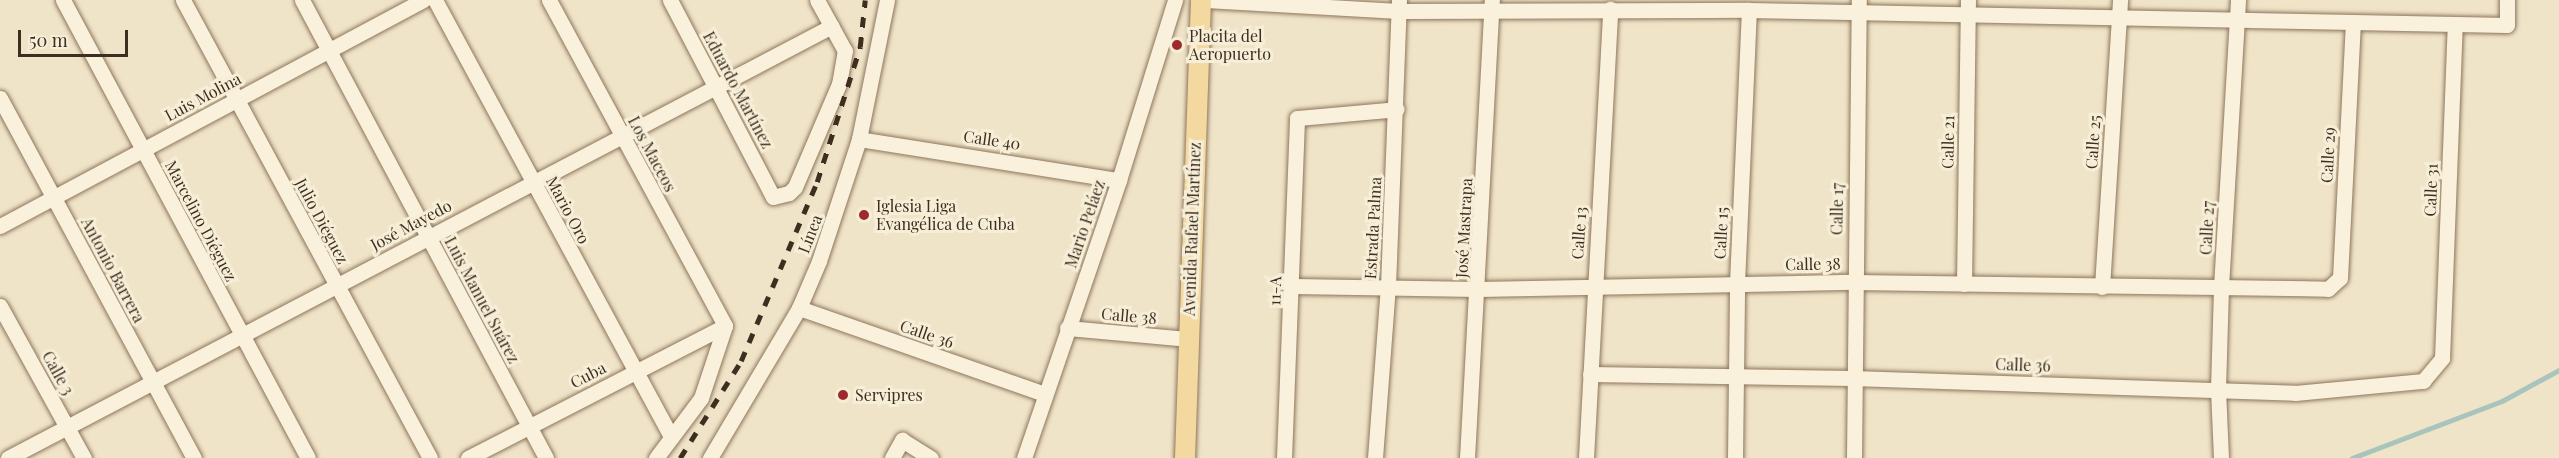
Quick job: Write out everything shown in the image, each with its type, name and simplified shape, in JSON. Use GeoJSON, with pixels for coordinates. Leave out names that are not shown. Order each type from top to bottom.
{"type":"FeatureCollection","features":[{"type":"Feature","properties":{"kind":"main road","name":"Avenida Rafael Martínez"},"geometry":{"type":"LineString","coordinates":[[1185,458],[1201,0]]}},
{"type":"Feature","properties":{"kind":"street","name":"Marcelino Diéguez"},"geometry":{"type":"LineString","coordinates":[[63,0],[308,458]]}},
{"type":"Feature","properties":{"kind":"street","name":"Julio Diéguez"},"geometry":{"type":"LineString","coordinates":[[183,0],[430,458]]}},
{"type":"Feature","properties":{"kind":"street","name":"Luis Manuel Suárez"},"geometry":{"type":"LineString","coordinates":[[302,0],[546,458]]}},
{"type":"Feature","properties":{"kind":"street","name":"Luis Molina"},"geometry":{"type":"LineString","coordinates":[[0,226],[424,0]]}},
{"type":"Feature","properties":{"kind":"street","name":"Mario Oro"},"geometry":{"type":"LineString","coordinates":[[435,0],[671,437]]}},
{"type":"Feature","properties":{"kind":"street","name":"Los Maceos"},"geometry":{"type":"LineString","coordinates":[[549,0],[724,326]]}},
{"type":"Feature","properties":{"kind":"street","name":"Eduardo Martínez"},"geometry":{"type":"LineString","coordinates":[[670,0],[773,197],[789,194],[795,187],[839,84],[845,51],[832,26]]}},
{"type":"Feature","properties":{"kind":"street"},"geometry":{"type":"LineString","coordinates":[[817,0],[832,26]]}},
{"type":"Feature","properties":{"kind":"street","name":"Línea"},"geometry":{"type":"LineString","coordinates":[[710,458],[799,308],[840,203],[859,139],[887,0]]}},
{"type":"Feature","properties":{"kind":"street","name":"Mario Peláez"},"geometry":{"type":"LineString","coordinates":[[1024,458],[1119,180],[1175,0]]}},
{"type":"Feature","properties":{"kind":"street"},"geometry":{"type":"LineString","coordinates":[[1206,0],[1610,9],[1968,7],[2119,18],[2507,25],[2507,0]]}},
{"type":"Feature","properties":{"kind":"street","name":"Calle 25"},"geometry":{"type":"LineString","coordinates":[[2102,287],[2120,0]]}},
{"type":"Feature","properties":{"kind":"street","name":"Calle 27"},"geometry":{"type":"LineString","coordinates":[[2221,458],[2218,389],[2221,287],[2238,0]]}},
{"type":"Feature","properties":{"kind":"street","name":"Estrada Palma"},"geometry":{"type":"LineString","coordinates":[[1375,458],[1388,286],[1397,109],[1399,5]]}},
{"type":"Feature","properties":{"kind":"street","name":"José Mastrapa"},"geometry":{"type":"LineString","coordinates":[[1467,458],[1492,5]]}},
{"type":"Feature","properties":{"kind":"street","name":"Calle 17"},"geometry":{"type":"LineString","coordinates":[[1854,456],[1853,282],[1859,6]]}},
{"type":"Feature","properties":{"kind":"street","name":"Calle 21"},"geometry":{"type":"LineString","coordinates":[[1964,284],[1968,7]]}},
{"type":"Feature","properties":{"kind":"street","name":"Calle 13"},"geometry":{"type":"LineString","coordinates":[[1586,458],[1610,9]]}},
{"type":"Feature","properties":{"kind":"street","name":"Calle 15"},"geometry":{"type":"LineString","coordinates":[[1735,458],[1737,284],[1749,10]]}},
{"type":"Feature","properties":{"kind":"street","name":"Calle 29"},"geometry":{"type":"LineString","coordinates":[[2334,287],[2340,278],[2353,22]]}},
{"type":"Feature","properties":{"kind":"street","name":"Calle 31"},"geometry":{"type":"LineString","coordinates":[[2442,358],[2456,24]]}},
{"type":"Feature","properties":{"kind":"street","name":"José Mayedo"},"geometry":{"type":"LineString","coordinates":[[8,458],[832,26]]}},
{"type":"Feature","properties":{"kind":"street","name":"Antonio Barrera"},"geometry":{"type":"LineString","coordinates":[[0,98],[194,458]]}},
{"type":"Feature","properties":{"kind":"street","name":"11-A"},"geometry":{"type":"LineString","coordinates":[[1284,458],[1293,286],[1295,125],[1300,115],[1397,109]]}},
{"type":"Feature","properties":{"kind":"street","name":"Calle 40"},"geometry":{"type":"LineString","coordinates":[[859,139],[1119,180]]}},
{"type":"Feature","properties":{"kind":"street","name":"Calle 38"},"geometry":{"type":"LineString","coordinates":[[1293,286],[1478,289],[1853,282],[2102,287],[2334,287]]}},
{"type":"Feature","properties":{"kind":"street","name":"Calle 3"},"geometry":{"type":"LineString","coordinates":[[0,306],[84,458]]}},
{"type":"Feature","properties":{"kind":"street","name":"Calle 36"},"geometry":{"type":"LineString","coordinates":[[799,308],[1044,394]]}},
{"type":"Feature","properties":{"kind":"street"},"geometry":{"type":"LineString","coordinates":[[656,458],[701,398],[724,326]]}},
{"type":"Feature","properties":{"kind":"street","name":"Cuba"},"geometry":{"type":"LineString","coordinates":[[468,458],[724,326]]}},
{"type":"Feature","properties":{"kind":"street","name":"Calle 38"},"geometry":{"type":"LineString","coordinates":[[1067,328],[1188,339]]}},
{"type":"Feature","properties":{"kind":"street","name":"Calle 36"},"geometry":{"type":"LineString","coordinates":[[1590,374],[1852,378],[2295,393],[2411,384],[2430,376],[2442,358]]}},
{"type":"Feature","properties":{"kind":"street"},"geometry":{"type":"LineString","coordinates":[[892,458],[902,440],[931,458]]}},
{"type":"Feature","properties":{"kind":"waterway"},"geometry":{"type":"LineString","coordinates":[[2352,458],[2502,401],[2559,370]]}},
{"type":"Feature","properties":{"kind":"railway"},"geometry":{"type":"LineString","coordinates":[[680,458],[741,361],[817,182],[860,47],[865,0]]}},
{"type":"Feature","properties":{"kind":"place","name":"Placita del Aeropuerto"},"geometry":{"type":"Point","coordinates":[1177,45]}},
{"type":"Feature","properties":{"kind":"place","name":"Iglesia Liga Evangélica de Cuba"},"geometry":{"type":"Point","coordinates":[864,215]}},
{"type":"Feature","properties":{"kind":"place","name":"Servipres"},"geometry":{"type":"Point","coordinates":[843,395]}}]}
